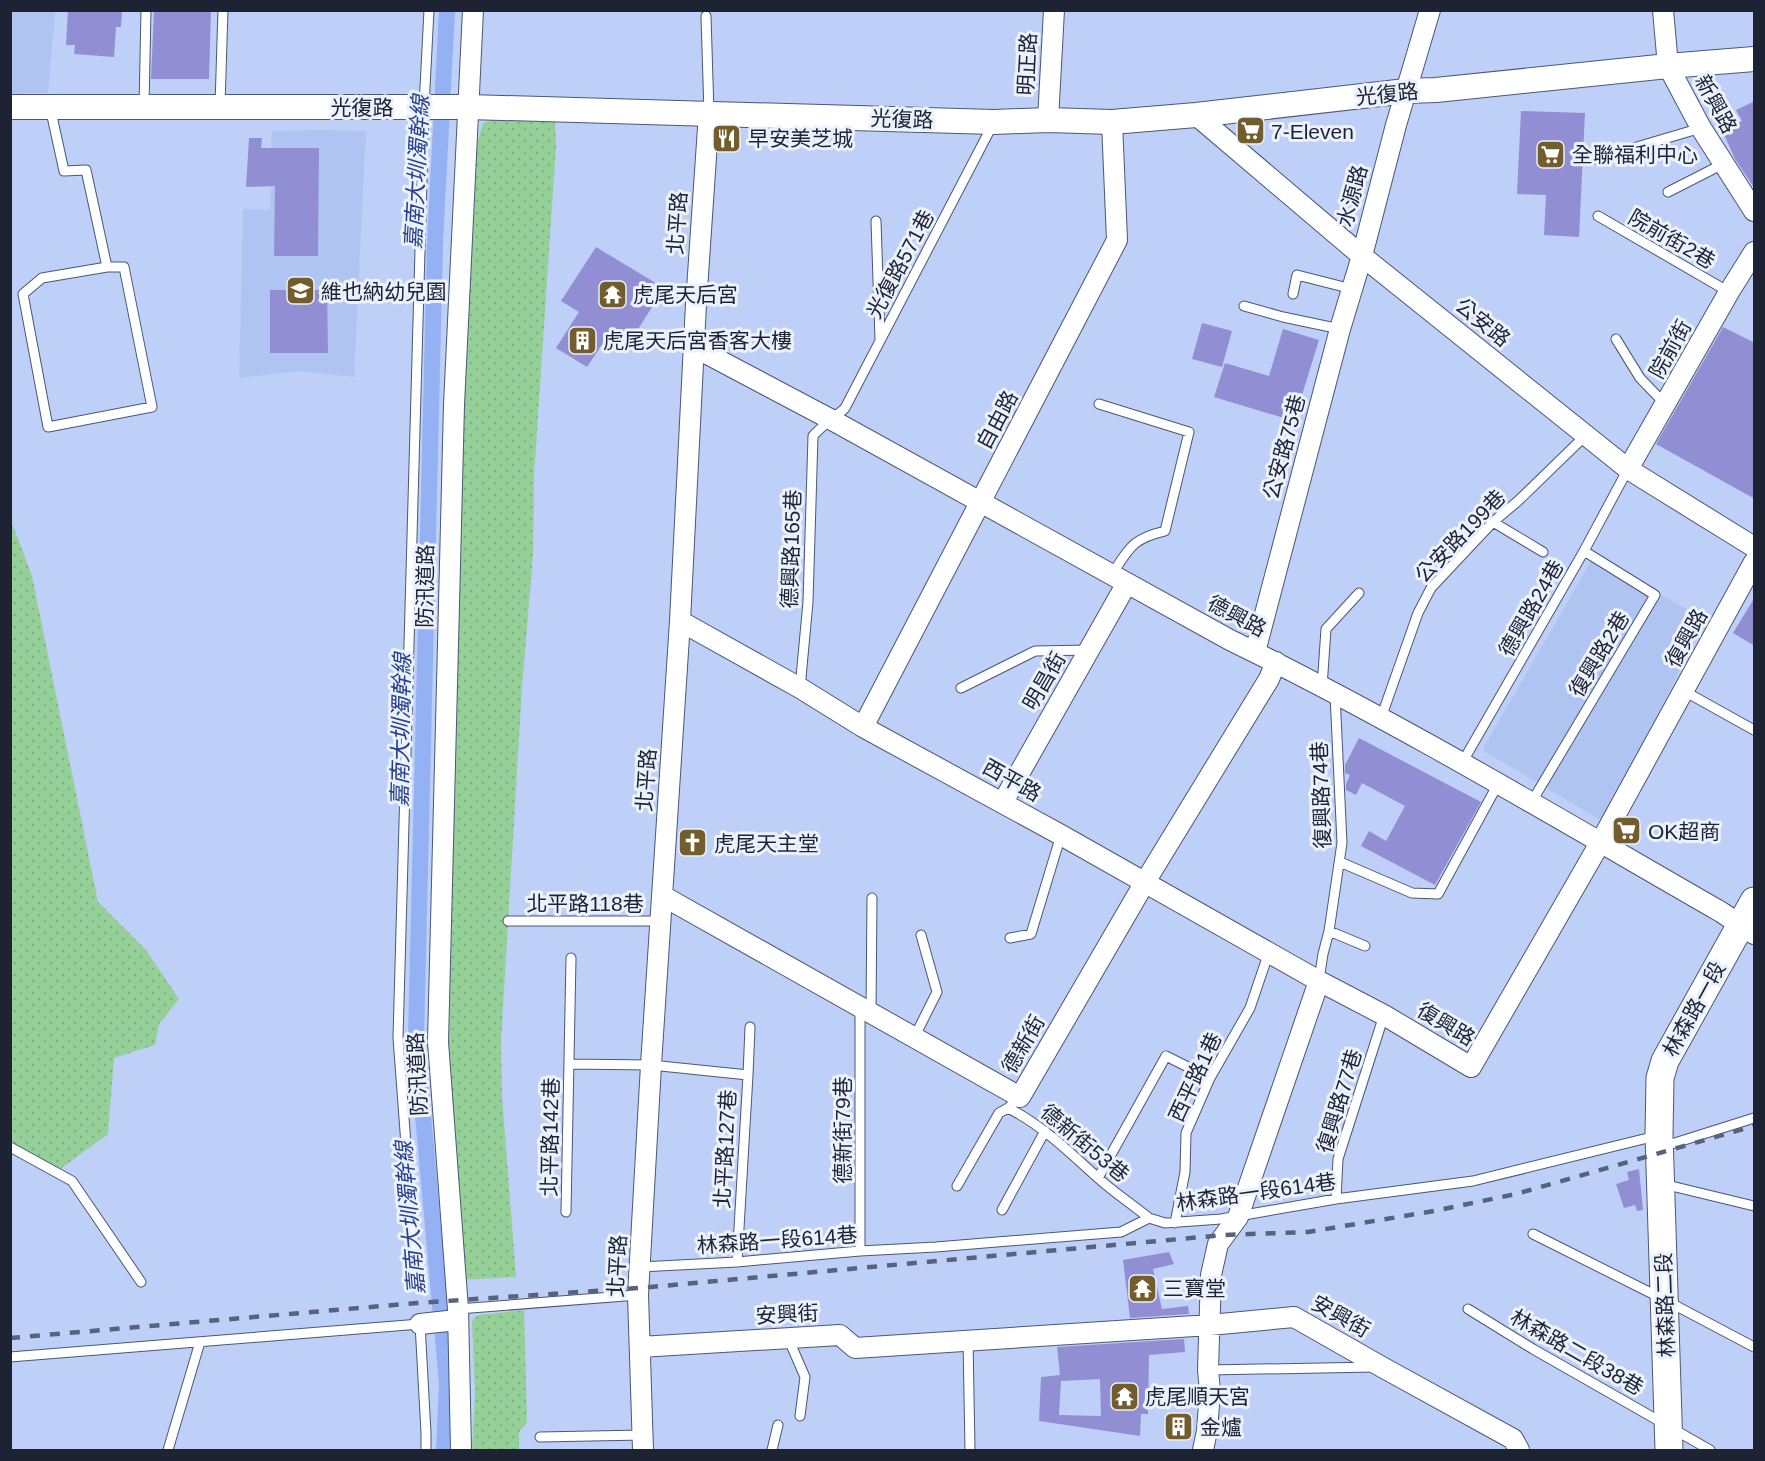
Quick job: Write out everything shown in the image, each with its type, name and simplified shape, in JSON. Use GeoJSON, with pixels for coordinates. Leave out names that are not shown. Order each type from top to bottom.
{"type":"FeatureCollection","features":[{"type":"Feature","properties":{"kind":"main road","name":"林森路一段"},"geometry":{"type":"LineString","coordinates":[[1660,1157],[1660,1078],[1665,1061],[1748,930],[1755,901]]}},
{"type":"Feature","properties":{"kind":"main road","name":"林森路二段"},"geometry":{"type":"LineString","coordinates":[[1660,1157],[1669,1438]]}},
{"type":"Feature","properties":{"kind":"street","name":"防汛道路"},"geometry":{"type":"LineString","coordinates":[[461,1450],[458,1315],[438,1042],[464,107],[473,10]]}},
{"type":"Feature","properties":{"kind":"street","name":"明正路"},"geometry":{"type":"LineString","coordinates":[[1048,120],[1054,10]]}},
{"type":"Feature","properties":{"kind":"street","name":"水源路"},"geometry":{"type":"LineString","coordinates":[[1362,256],[1430,10]]}},
{"type":"Feature","properties":{"kind":"street","name":"新興路"},"geometry":{"type":"LineString","coordinates":[[1663,10],[1668,66],[1701,128],[1755,211]]}},
{"type":"Feature","properties":{"kind":"street","name":"光復路"},"geometry":{"type":"LineString","coordinates":[[10,107],[464,107],[994,122],[1048,120],[1112,122],[1196,115],[1407,91],[1755,59]]}},
{"type":"Feature","properties":{"kind":"street","name":"北平路"},"geometry":{"type":"LineString","coordinates":[[643,1443],[638,1295],[709,113]]}},
{"type":"Feature","properties":{"kind":"street","name":"公安路"},"geometry":{"type":"LineString","coordinates":[[1196,115],[1362,256],[1628,470],[1755,547]]}},
{"type":"Feature","properties":{"kind":"street","name":"自由路"},"geometry":{"type":"LineString","coordinates":[[863,726],[1117,240],[1112,122]]}},
{"type":"Feature","properties":{"kind":"street","name":"院前街"},"geometry":{"type":"LineString","coordinates":[[1628,470],[1729,292],[1755,252]]}},
{"type":"Feature","properties":{"kind":"street","name":"公安路75巷"},"geometry":{"type":"LineString","coordinates":[[1255,652],[1340,329],[1362,256]]}},
{"type":"Feature","properties":{"kind":"street","name":"德興路"},"geometry":{"type":"LineString","coordinates":[[694,346],[1230,640],[1381,718],[1498,783],[1748,930]]}},
{"type":"Feature","properties":{"kind":"street","name":"復興路"},"geometry":{"type":"LineString","coordinates":[[1319,981],[1384,1015],[1471,1067],[1600,843],[1755,562]]}},
{"type":"Feature","properties":{"kind":"street","name":"明昌街"},"geometry":{"type":"LineString","coordinates":[[1003,802],[1090,650],[1119,578]]}},
{"type":"Feature","properties":{"kind":"street","name":"西平路"},"geometry":{"type":"LineString","coordinates":[[680,621],[1319,981]]}},
{"type":"Feature","properties":{"kind":"street","name":"德新街"},"geometry":{"type":"LineString","coordinates":[[663,896],[914,1038],[1014,1102],[1269,679],[1276,662]]}},
{"type":"Feature","properties":{"kind":"street"},"geometry":{"type":"LineString","coordinates":[[1203,1450],[1208,1431],[1210,1391],[1208,1370],[1211,1275],[1218,1244],[1238,1217],[1319,981]]}},
{"type":"Feature","properties":{"kind":"street"},"geometry":{"type":"LineString","coordinates":[[420,1324],[458,1315]]}},
{"type":"Feature","properties":{"kind":"street","name":"安興街"},"geometry":{"type":"LineString","coordinates":[[639,1347],[840,1335],[855,1348],[1210,1325],[1294,1317],[1513,1439],[1519,1450]]}},
{"type":"Feature","properties":{"kind":"lane"},"geometry":{"type":"LineString","coordinates":[[144,107],[146,10]]}},
{"type":"Feature","properties":{"kind":"lane"},"geometry":{"type":"LineString","coordinates":[[219,107],[223,10]]}},
{"type":"Feature","properties":{"kind":"lane"},"geometry":{"type":"LineString","coordinates":[[416,1278],[398,1038],[429,107],[429,10]]}},
{"type":"Feature","properties":{"kind":"lane"},"geometry":{"type":"LineString","coordinates":[[706,16],[709,113]]}},
{"type":"Feature","properties":{"kind":"lane"},"geometry":{"type":"LineString","coordinates":[[50,107],[64,171],[86,170],[107,267]]}},
{"type":"Feature","properties":{"kind":"lane","name":"光復路571巷"},"geometry":{"type":"LineString","coordinates":[[832,420],[845,408],[994,122]]}},
{"type":"Feature","properties":{"kind":"lane"},"geometry":{"type":"LineString","coordinates":[[1596,159],[1701,128]]}},
{"type":"Feature","properties":{"kind":"lane"},"geometry":{"type":"LineString","coordinates":[[1668,192],[1723,164]]}},
{"type":"Feature","properties":{"kind":"lane","name":"院前街2巷"},"geometry":{"type":"LineString","coordinates":[[1598,216],[1729,292]]}},
{"type":"Feature","properties":{"kind":"lane"},"geometry":{"type":"LineString","coordinates":[[876,221],[880,339]]}},
{"type":"Feature","properties":{"kind":"lane"},"geometry":{"type":"LineString","coordinates":[[107,267],[124,267],[152,407],[48,427],[23,294],[42,278],[107,267]]}},
{"type":"Feature","properties":{"kind":"lane"},"geometry":{"type":"LineString","coordinates":[[1293,294],[1297,275],[1352,289]]}},
{"type":"Feature","properties":{"kind":"lane"},"geometry":{"type":"LineString","coordinates":[[1244,306],[1340,329]]}},
{"type":"Feature","properties":{"kind":"lane"},"geometry":{"type":"LineString","coordinates":[[1616,339],[1640,378],[1666,405]]}},
{"type":"Feature","properties":{"kind":"lane"},"geometry":{"type":"LineString","coordinates":[[1099,404],[1189,432],[1165,531],[1149,535],[1133,543],[1119,578]]}},
{"type":"Feature","properties":{"kind":"lane","name":"德興路165巷"},"geometry":{"type":"LineString","coordinates":[[800,688],[808,602],[813,436],[819,428],[832,420]]}},
{"type":"Feature","properties":{"kind":"lane","name":"公安路199巷"},"geometry":{"type":"LineString","coordinates":[[1381,718],[1418,613],[1431,588],[1493,522],[1586,435]]}},
{"type":"Feature","properties":{"kind":"lane","name":"德興路24巷"},"geometry":{"type":"LineString","coordinates":[[1462,763],[1628,470]]}},
{"type":"Feature","properties":{"kind":"lane"},"geometry":{"type":"LineString","coordinates":[[1493,522],[1543,552]]}},
{"type":"Feature","properties":{"kind":"lane","name":"復興路2巷"},"geometry":{"type":"LineString","coordinates":[[1531,803],[1655,595],[1584,551]]}},
{"type":"Feature","properties":{"kind":"lane","name":"復興路74巷"},"geometry":{"type":"LineString","coordinates":[[1319,981],[1342,843],[1326,629],[1359,593]]}},
{"type":"Feature","properties":{"kind":"lane"},"geometry":{"type":"LineString","coordinates":[[961,688],[1035,651],[1090,650]]}},
{"type":"Feature","properties":{"kind":"lane"},"geometry":{"type":"LineString","coordinates":[[1684,691],[1755,730]]}},
{"type":"Feature","properties":{"kind":"lane"},"geometry":{"type":"LineString","coordinates":[[1340,862],[1412,893],[1438,894],[1498,783]]}},
{"type":"Feature","properties":{"kind":"lane"},"geometry":{"type":"LineString","coordinates":[[1010,938],[1030,934],[1061,835]]}},
{"type":"Feature","properties":{"kind":"lane","name":"德新街79巷"},"geometry":{"type":"LineString","coordinates":[[860,1251],[865,1011],[872,898]]}},
{"type":"Feature","properties":{"kind":"lane","name":"北平路118巷"},"geometry":{"type":"LineString","coordinates":[[508,921],[662,921]]}},
{"type":"Feature","properties":{"kind":"lane"},"geometry":{"type":"LineString","coordinates":[[1329,931],[1365,946]]}},
{"type":"Feature","properties":{"kind":"lane"},"geometry":{"type":"LineString","coordinates":[[914,1038],[937,992],[921,935]]}},
{"type":"Feature","properties":{"kind":"lane","name":"西平路1巷"},"geometry":{"type":"LineString","coordinates":[[1175,1223],[1185,1172],[1186,1132],[1210,1078],[1250,1008],[1269,952]]}},
{"type":"Feature","properties":{"kind":"lane","name":"北平路142巷"},"geometry":{"type":"LineString","coordinates":[[566,1212],[571,958]]}},
{"type":"Feature","properties":{"kind":"lane","name":"復興路77巷"},"geometry":{"type":"LineString","coordinates":[[1336,1199],[1338,1158],[1384,1015]]}},
{"type":"Feature","properties":{"kind":"lane","name":"北平路127巷"},"geometry":{"type":"LineString","coordinates":[[736,1262],[750,1027]]}},
{"type":"Feature","properties":{"kind":"lane"},"geometry":{"type":"LineString","coordinates":[[1098,1178],[1166,1056],[1210,1078]]}},
{"type":"Feature","properties":{"kind":"lane","name":"北平路142巷"},"geometry":{"type":"LineString","coordinates":[[569,1064],[651,1065]]}},
{"type":"Feature","properties":{"kind":"lane","name":"北平路127巷"},"geometry":{"type":"LineString","coordinates":[[651,1065],[748,1075]]}},
{"type":"Feature","properties":{"kind":"lane"},"geometry":{"type":"LineString","coordinates":[[957,1186],[999,1113],[1014,1102]]}},
{"type":"Feature","properties":{"kind":"lane","name":"德新街53巷"},"geometry":{"type":"LineString","coordinates":[[1014,1102],[1025,1116],[1149,1218]]}},
{"type":"Feature","properties":{"kind":"lane","name":"林森路一段614巷"},"geometry":{"type":"LineString","coordinates":[[640,1267],[736,1262],[1121,1232],[1149,1218],[1165,1223],[1175,1223],[1238,1217],[1336,1199],[1660,1157],[1755,1118]]}},
{"type":"Feature","properties":{"kind":"lane"},"geometry":{"type":"LineString","coordinates":[[1002,1210],[1045,1131]]}},
{"type":"Feature","properties":{"kind":"lane"},"geometry":{"type":"LineString","coordinates":[[10,1147],[72,1181],[141,1282]]}},
{"type":"Feature","properties":{"kind":"lane"},"geometry":{"type":"LineString","coordinates":[[1660,1157],[1755,1206]]}},
{"type":"Feature","properties":{"kind":"lane"},"geometry":{"type":"LineString","coordinates":[[1533,1234],[1755,1347]]}},
{"type":"Feature","properties":{"kind":"lane"},"geometry":{"type":"LineString","coordinates":[[458,1315],[638,1295]]}},
{"type":"Feature","properties":{"kind":"lane","name":"林森路二段38巷"},"geometry":{"type":"LineString","coordinates":[[1468,1309],[1669,1438],[1710,1450]]}},
{"type":"Feature","properties":{"kind":"lane"},"geometry":{"type":"LineString","coordinates":[[10,1357],[420,1324],[426,1450]]}},
{"type":"Feature","properties":{"kind":"lane"},"geometry":{"type":"LineString","coordinates":[[788,1338],[805,1377],[800,1416]]}},
{"type":"Feature","properties":{"kind":"lane"},"geometry":{"type":"LineString","coordinates":[[968,1340],[970,1450]]}},
{"type":"Feature","properties":{"kind":"lane"},"geometry":{"type":"LineString","coordinates":[[168,1450],[200,1342]]}},
{"type":"Feature","properties":{"kind":"lane"},"geometry":{"type":"LineString","coordinates":[[1208,1370],[1382,1367]]}},
{"type":"Feature","properties":{"kind":"lane"},"geometry":{"type":"LineString","coordinates":[[1175,1394],[1210,1391]]}},
{"type":"Feature","properties":{"kind":"lane"},"geometry":{"type":"LineString","coordinates":[[772,1450],[778,1425]]}},
{"type":"Feature","properties":{"kind":"lane"},"geometry":{"type":"LineString","coordinates":[[540,1437],[643,1443]]}},
{"type":"Feature","properties":{"kind":"shaded area"},"geometry":{"type":"Polygon","coordinates":[[[10,11],[55,11],[48,93],[11,94],[10,11]]]}},
{"type":"Feature","properties":{"kind":"shaded area","name":"維也納幼兒園"},"geometry":{"type":"Polygon","coordinates":[[[272,131],[366,131],[354,377],[297,371],[239,378],[243,209],[270,210],[272,131]]]}},
{"type":"Feature","properties":{"kind":"shaded area"},"geometry":{"type":"Polygon","coordinates":[[[1593,558],[1705,619],[1654,723],[1602,821],[1482,750],[1593,558]]]}},
{"type":"Feature","properties":{"kind":"green space"},"geometry":{"type":"Polygon","coordinates":[[[491,120],[555,122],[556,146],[534,476],[533,556],[522,687],[501,1041],[502,1096],[516,1277],[462,1280],[447,1039],[446,976],[453,853],[460,508],[475,151],[482,126],[491,120]]]}},
{"type":"Feature","properties":{"kind":"green space"},"geometry":{"type":"Polygon","coordinates":[[[10,518],[32,576],[98,902],[146,950],[179,999],[159,1024],[155,1045],[114,1058],[108,1134],[59,1170],[11,1142],[10,518]]]}},
{"type":"Feature","properties":{"kind":"green space"},"geometry":{"type":"Polygon","coordinates":[[[524,1310],[527,1422],[519,1432],[519,1450],[472,1450],[475,1393],[472,1322],[479,1315],[524,1310]]]}},
{"type":"Feature","properties":{"kind":"building"},"geometry":{"type":"Polygon","coordinates":[[[68,10],[122,10],[121,27],[116,27],[114,57],[74,54],[75,45],[66,45],[68,10]]]}},
{"type":"Feature","properties":{"kind":"building"},"geometry":{"type":"Polygon","coordinates":[[[154,10],[211,10],[209,79],[151,79],[154,10]]]}},
{"type":"Feature","properties":{"kind":"building"},"geometry":{"type":"Polygon","coordinates":[[[1755,101],[1755,189],[1735,159],[1722,130],[1742,121],[1736,110],[1755,101]]]}},
{"type":"Feature","properties":{"kind":"building","name":"全聯福利中心"},"geometry":{"type":"Polygon","coordinates":[[[1521,111],[1585,113],[1579,237],[1544,235],[1546,195],[1517,194],[1521,111]]]}},
{"type":"Feature","properties":{"kind":"building"},"geometry":{"type":"Polygon","coordinates":[[[249,138],[262,138],[261,148],[319,148],[318,256],[274,256],[275,186],[246,187],[249,138]]]}},
{"type":"Feature","properties":{"kind":"building","name":"虎尾天后宮"},"geometry":{"type":"Polygon","coordinates":[[[596,247],[664,288],[630,342],[611,331],[587,367],[556,348],[579,312],[561,301],[596,247]]]}},
{"type":"Feature","properties":{"kind":"building"},"geometry":{"type":"Polygon","coordinates":[[[270,290],[327,290],[328,353],[270,353],[270,290]]]}},
{"type":"Feature","properties":{"kind":"building"},"geometry":{"type":"Polygon","coordinates":[[[1202,323],[1232,331],[1222,367],[1192,359],[1202,323]]]}},
{"type":"Feature","properties":{"kind":"building"},"geometry":{"type":"Polygon","coordinates":[[[1723,327],[1755,343],[1755,499],[1656,444],[1723,327]]]}},
{"type":"Feature","properties":{"kind":"building"},"geometry":{"type":"Polygon","coordinates":[[[1283,329],[1319,340],[1294,421],[1214,397],[1225,363],[1269,376],[1283,329]]]}},
{"type":"Feature","properties":{"kind":"building"},"geometry":{"type":"Polygon","coordinates":[[[1755,597],[1755,646],[1733,633],[1755,597]]]}},
{"type":"Feature","properties":{"kind":"building"},"geometry":{"type":"Polygon","coordinates":[[[1359,738],[1481,802],[1435,885],[1361,846],[1369,831],[1386,841],[1405,806],[1362,783],[1356,795],[1346,790],[1350,775],[1345,773],[1345,765],[1359,738]]]}},
{"type":"Feature","properties":{"kind":"building"},"geometry":{"type":"Polygon","coordinates":[[[1639,1169],[1643,1210],[1637,1211],[1635,1205],[1624,1208],[1616,1184],[1629,1180],[1627,1172],[1639,1169]]]}},
{"type":"Feature","properties":{"kind":"building","name":"三寶堂"},"geometry":{"type":"Polygon","coordinates":[[[1169,1252],[1174,1264],[1153,1269],[1162,1309],[1188,1306],[1189,1314],[1130,1318],[1123,1260],[1169,1252]]]}},
{"type":"Feature","properties":{"kind":"building"},"geometry":{"type":"Polygon","coordinates":[[[1184,1339],[1185,1352],[1149,1355],[1148,1414],[1141,1414],[1140,1436],[1039,1421],[1041,1377],[1060,1375],[1057,1347],[1184,1339]],[[1100,1379],[1061,1381],[1059,1415],[1101,1416],[1100,1379]]]}},
{"type":"Feature","properties":{"kind":"waterway","name":"嘉南大圳濁幹線"},"geometry":{"type":"LineString","coordinates":[[444,1450],[447,1383],[416,1037],[435,243],[447,10]]}},
{"type":"Feature","properties":{"kind":"railway"},"geometry":{"type":"LineString","coordinates":[[10,1338],[417,1303],[639,1288],[1224,1235],[1308,1232],[1434,1211],[1516,1194],[1754,1126]]}},
{"type":"Feature","properties":{"kind":"place","name":"7-Eleven"},"geometry":{"type":"Point","coordinates":[1250,131]}},
{"type":"Feature","properties":{"kind":"place","name":"早安美芝城"},"geometry":{"type":"Point","coordinates":[727,138]}},
{"type":"Feature","properties":{"kind":"place","name":"全聯福利中心"},"geometry":{"type":"Point","coordinates":[1551,154]}},
{"type":"Feature","properties":{"kind":"place","name":"維也納幼兒園"},"geometry":{"type":"Point","coordinates":[300,291]}},
{"type":"Feature","properties":{"kind":"place","name":"虎尾天后宮"},"geometry":{"type":"Point","coordinates":[612,294]}},
{"type":"Feature","properties":{"kind":"place","name":"虎尾天后宮香客大樓"},"geometry":{"type":"Point","coordinates":[582,340]}},
{"type":"Feature","properties":{"kind":"place","name":"OK超商"},"geometry":{"type":"Point","coordinates":[1627,831]}},
{"type":"Feature","properties":{"kind":"place","name":"虎尾天主堂"},"geometry":{"type":"Point","coordinates":[693,843]}},
{"type":"Feature","properties":{"kind":"place","name":"三寶堂"},"geometry":{"type":"Point","coordinates":[1142,1288]}},
{"type":"Feature","properties":{"kind":"place","name":"虎尾順天宮"},"geometry":{"type":"Point","coordinates":[1124,1396]}},
{"type":"Feature","properties":{"kind":"place","name":"金爐"},"geometry":{"type":"Point","coordinates":[1179,1427]}}]}
